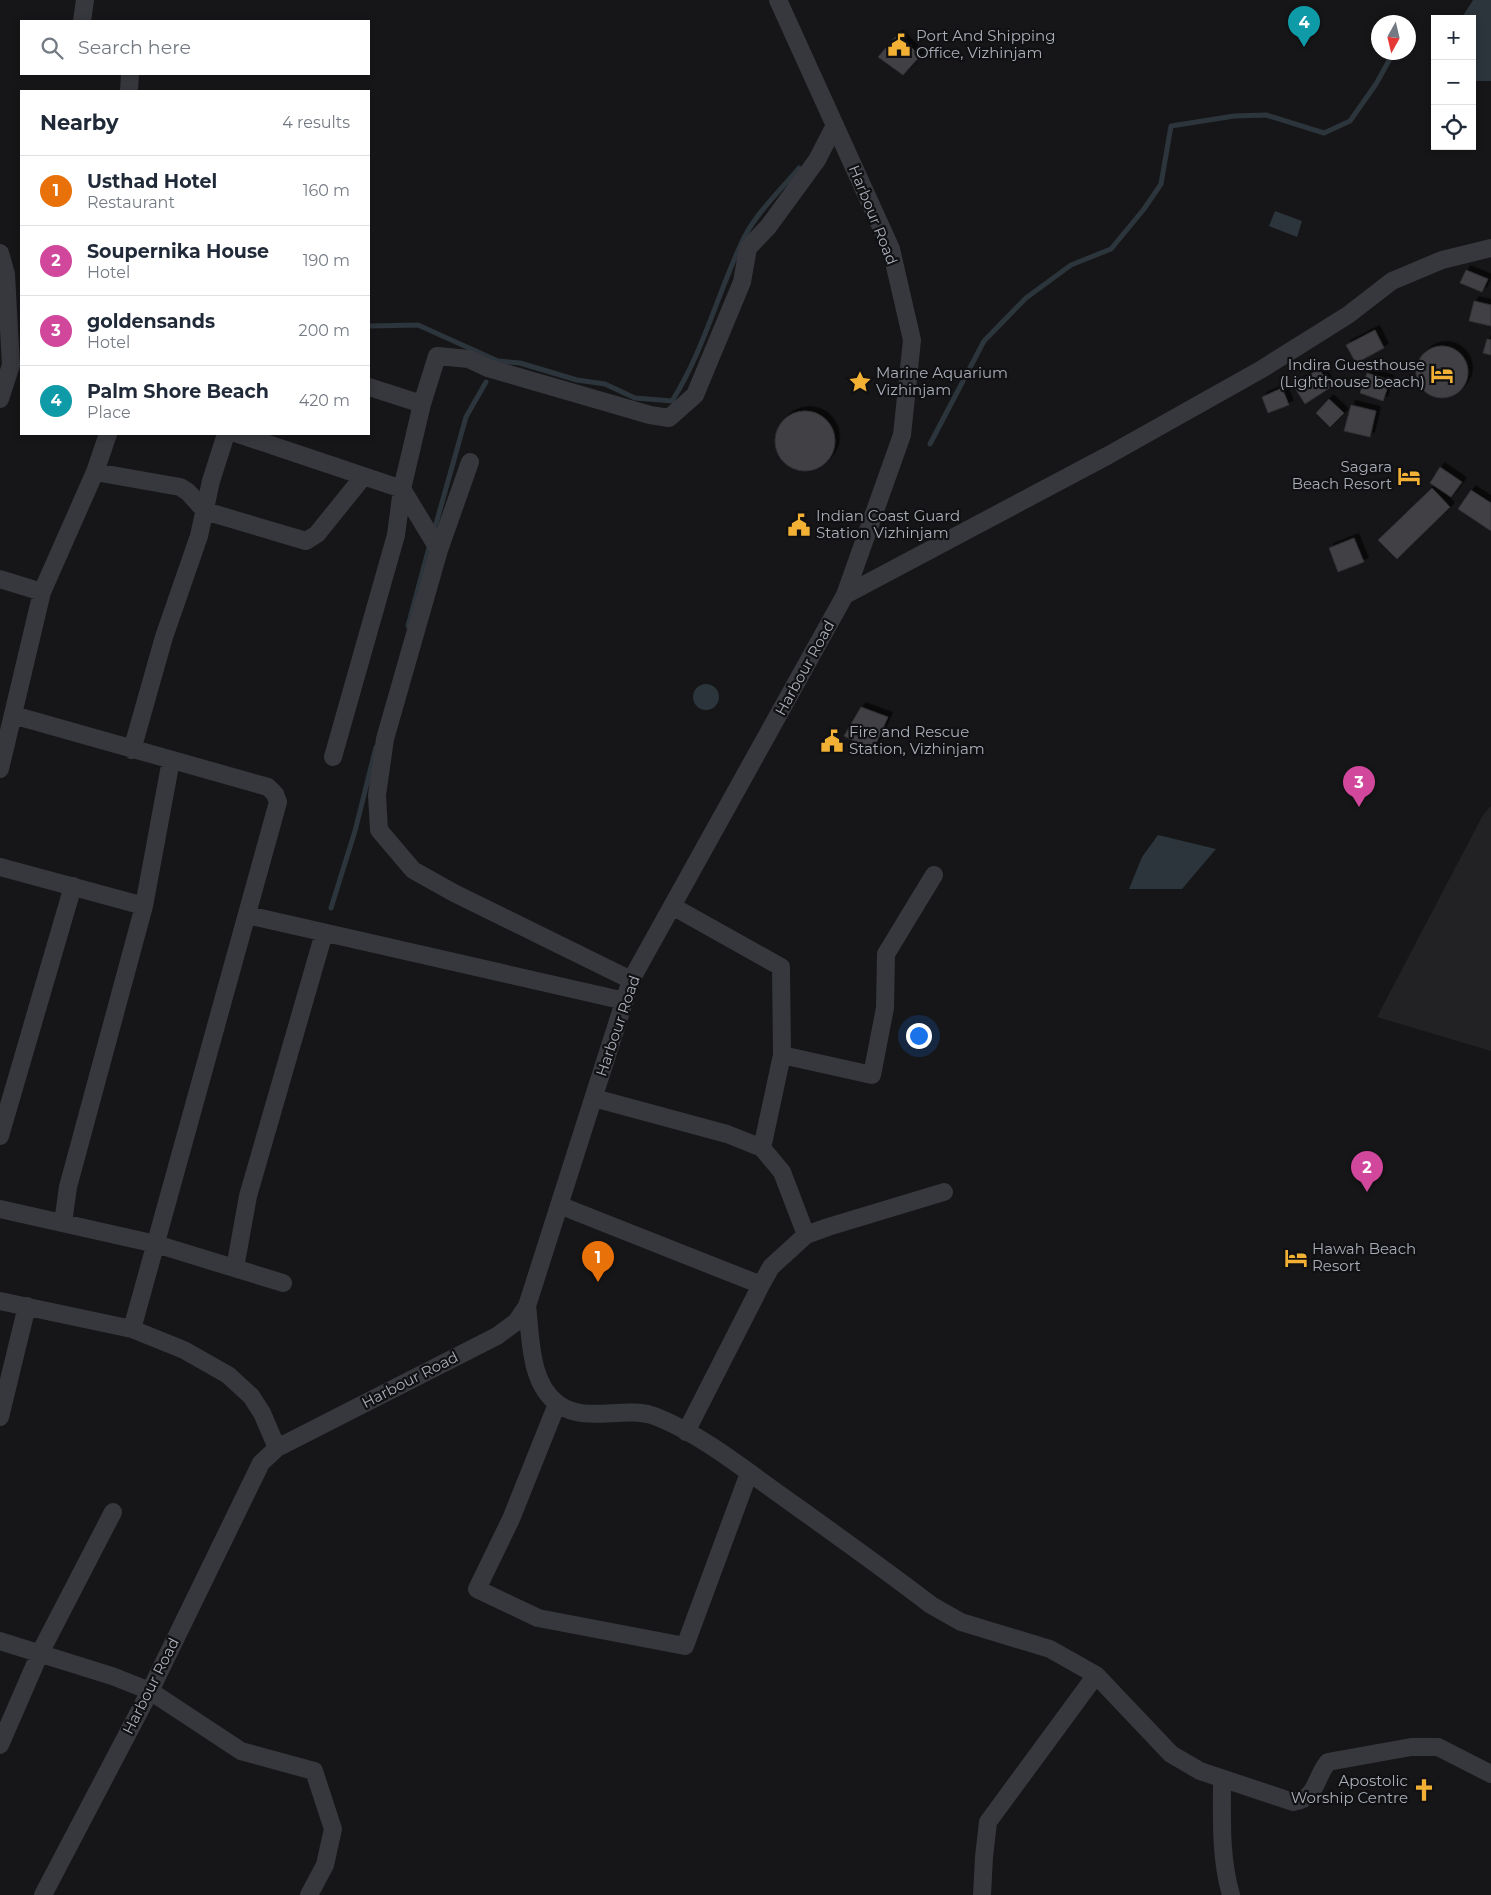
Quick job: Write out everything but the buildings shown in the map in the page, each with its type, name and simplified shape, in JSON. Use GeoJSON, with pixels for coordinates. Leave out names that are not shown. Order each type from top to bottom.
{"type":"FeatureCollection","features":[{"type":"Feature","properties":{"kind":"street"},"geometry":{"type":"LineString","coordinates":[[82,20],[85,0]]}},
{"type":"Feature","properties":{"kind":"street","name":"Harbour Road"},"geometry":{"type":"LineString","coordinates":[[43,1895],[150,1691],[261,1464],[278,1448],[497,1336],[516,1322],[527,1306],[631,980],[845,595],[902,435],[912,340],[891,249],[778,0]]}},
{"type":"Feature","properties":{"kind":"street"},"geometry":{"type":"LineString","coordinates":[[130,75],[130,90]]}},
{"type":"Feature","properties":{"kind":"street"},"geometry":{"type":"LineString","coordinates":[[333,757],[396,535],[402,490],[422,404],[437,356],[469,359],[497,371],[650,415],[669,418],[695,395],[742,282],[748,248],[768,226],[817,160],[835,125]]}},
{"type":"Feature","properties":{"kind":"street"},"geometry":{"type":"LineString","coordinates":[[845,595],[1107,456],[1262,369],[1348,314],[1392,281],[1442,260],[1491,248]]}},
{"type":"Feature","properties":{"kind":"street"},"geometry":{"type":"LineString","coordinates":[[0,253],[6,274],[11,365],[0,399]]}},
{"type":"Feature","properties":{"kind":"street"},"geometry":{"type":"LineString","coordinates":[[370,388],[422,404]]}},
{"type":"Feature","properties":{"kind":"street"},"geometry":{"type":"LineString","coordinates":[[0,769],[42,592],[95,472],[108,435]]}},
{"type":"Feature","properties":{"kind":"street"},"geometry":{"type":"LineString","coordinates":[[132,750],[164,637],[199,536],[211,480],[226,435]]}},
{"type":"Feature","properties":{"kind":"street"},"geometry":{"type":"LineString","coordinates":[[241,435],[402,490],[439,550]]}},
{"type":"Feature","properties":{"kind":"street"},"geometry":{"type":"LineString","coordinates":[[470,462],[439,550],[385,739],[377,796],[379,830],[413,870],[454,893],[631,980]]}},
{"type":"Feature","properties":{"kind":"street"},"geometry":{"type":"LineString","coordinates":[[95,472],[180,487],[205,511],[306,541],[317,534],[363,477]]}},
{"type":"Feature","properties":{"kind":"street"},"geometry":{"type":"LineString","coordinates":[[0,579],[42,592]]}},
{"type":"Feature","properties":{"kind":"street"},"geometry":{"type":"LineString","coordinates":[[13,715],[268,787],[275,794],[278,802],[132,1328]]}},
{"type":"Feature","properties":{"kind":"street"},"geometry":{"type":"LineString","coordinates":[[63,1223],[68,1187],[144,906],[171,760]]}},
{"type":"Feature","properties":{"kind":"street"},"geometry":{"type":"LineString","coordinates":[[0,867],[144,906]]}},
{"type":"Feature","properties":{"kind":"street"},"geometry":{"type":"LineString","coordinates":[[782,1055],[872,1075],[885,1008],[886,954],[934,875]]}},
{"type":"Feature","properties":{"kind":"street"},"geometry":{"type":"LineString","coordinates":[[0,1136],[73,886]]}},
{"type":"Feature","properties":{"kind":"street"},"geometry":{"type":"LineString","coordinates":[[672,906],[781,966],[782,1055],[762,1148]]}},
{"type":"Feature","properties":{"kind":"street"},"geometry":{"type":"LineString","coordinates":[[247,916],[625,1002]]}},
{"type":"Feature","properties":{"kind":"street"},"geometry":{"type":"LineString","coordinates":[[235,1268],[248,1196],[324,933]]}},
{"type":"Feature","properties":{"kind":"street"},"geometry":{"type":"LineString","coordinates":[[594,1098],[727,1134],[762,1148],[782,1172],[806,1236]]}},
{"type":"Feature","properties":{"kind":"street"},"geometry":{"type":"LineString","coordinates":[[686,1432],[771,1267],[806,1236],[828,1227],[944,1192]]}},
{"type":"Feature","properties":{"kind":"street"},"geometry":{"type":"LineString","coordinates":[[559,1205],[761,1285]]}},
{"type":"Feature","properties":{"kind":"street"},"geometry":{"type":"LineString","coordinates":[[0,1209],[156,1244],[282,1283]]}},
{"type":"Feature","properties":{"kind":"street"},"geometry":{"type":"LineString","coordinates":[[0,1301],[132,1328],[184,1350],[228,1375],[251,1396],[278,1448]]}},
{"type":"Feature","properties":{"kind":"street"},"geometry":{"type":"LineString","coordinates":[[0,1417],[27,1306]]}},
{"type":"Feature","properties":{"kind":"street"},"geometry":{"type":"LineString","coordinates":[[527,1306],[535,1368],[543,1388],[557,1404],[574,1412],[593,1414],[627,1411],[656,1416],[686,1432],[750,1473],[931,1605],[961,1622],[1050,1649],[1096,1675],[1171,1754],[1200,1771],[1293,1802],[1310,1796],[1328,1762],[1411,1747],[1438,1748],[1491,1774]]}},
{"type":"Feature","properties":{"kind":"street"},"geometry":{"type":"LineString","coordinates":[[557,1404],[511,1519],[477,1589],[538,1618],[685,1646],[750,1473]]}},
{"type":"Feature","properties":{"kind":"street"},"geometry":{"type":"LineString","coordinates":[[0,1745],[40,1653],[113,1512]]}},
{"type":"Feature","properties":{"kind":"street"},"geometry":{"type":"LineString","coordinates":[[0,1641],[150,1691],[241,1751],[314,1771],[333,1828],[325,1865],[309,1895]]}},
{"type":"Feature","properties":{"kind":"street"},"geometry":{"type":"LineString","coordinates":[[982,1895],[988,1822],[1096,1675]]}},
{"type":"Feature","properties":{"kind":"street"},"geometry":{"type":"LineString","coordinates":[[1222,1779],[1222,1848],[1225,1872],[1231,1895]]}},
{"type":"Feature","properties":{"kind":"shaded area"},"geometry":{"type":"Polygon","coordinates":[[[1473,0],[1491,0],[1491,81],[1476,81],[1476,15],[1464,15],[1473,0]]]}},
{"type":"Feature","properties":{"kind":"shaded area"},"geometry":{"type":"Polygon","coordinates":[[[1275,211],[1302,221],[1297,237],[1269,226],[1275,211]]]}},
{"type":"Feature","properties":{"kind":"shaded area"},"geometry":{"type":"Polygon","coordinates":[[[706,684],[715,688],[719,697],[715,706],[706,710],[697,706],[693,697],[697,688],[706,684]]]}},
{"type":"Feature","properties":{"kind":"shaded area"},"geometry":{"type":"Polygon","coordinates":[[[1491,806],[1491,1051],[1377,1017],[1483,815],[1491,806]]]}},
{"type":"Feature","properties":{"kind":"shaded area"},"geometry":{"type":"Polygon","coordinates":[[[1158,835],[1216,849],[1182,889],[1129,889],[1142,857],[1158,835]]]}},
{"type":"Feature","properties":{"kind":"waterway"},"geometry":{"type":"LineString","coordinates":[[930,444],[984,341],[1026,298],[1071,265],[1111,249],[1144,209],[1161,184],[1171,126],[1234,116],[1266,115],[1324,133],[1350,121],[1376,84],[1389,60]]}},
{"type":"Feature","properties":{"kind":"waterway"},"geometry":{"type":"LineString","coordinates":[[370,326],[418,325],[498,361],[520,363],[577,380],[605,384],[635,398],[672,401],[692,363],[746,234],[759,214],[799,168]]}},
{"type":"Feature","properties":{"kind":"waterway"},"geometry":{"type":"LineString","coordinates":[[434,531],[466,417],[486,382]]}},
{"type":"Feature","properties":{"kind":"waterway"},"geometry":{"type":"LineString","coordinates":[[408,626],[430,544]]}},
{"type":"Feature","properties":{"kind":"waterway"},"geometry":{"type":"LineString","coordinates":[[331,908],[355,831],[376,747]]}},
{"type":"Feature","properties":{"kind":"place","name":"Port And Shipping Office, Vizhinjam"},"geometry":{"type":"Point","coordinates":[899,45]}},
{"type":"Feature","properties":{"kind":"place","name":"Palm Shore Beach"},"geometry":{"type":"Point","coordinates":[1304,47]}},
{"type":"Feature","properties":{"kind":"place","name":"Indira Guesthouse (Lighthouse beach)"},"geometry":{"type":"Point","coordinates":[1442,374]}},
{"type":"Feature","properties":{"kind":"place","name":"Marine Aquarium Vizhinjam"},"geometry":{"type":"Point","coordinates":[860,382]}},
{"type":"Feature","properties":{"kind":"place","name":"Sagara Beach Resort"},"geometry":{"type":"Point","coordinates":[1409,476]}},
{"type":"Feature","properties":{"kind":"place","name":"Indian Coast Guard Station Vizhinjam"},"geometry":{"type":"Point","coordinates":[799,525]}},
{"type":"Feature","properties":{"kind":"place","name":"Fire and Rescue Station, Vizhinjam"},"geometry":{"type":"Point","coordinates":[832,741]}},
{"type":"Feature","properties":{"kind":"place","name":"goldensands"},"geometry":{"type":"Point","coordinates":[1359,807]}},
{"type":"Feature","properties":{"kind":"place","name":"Soupernika House"},"geometry":{"type":"Point","coordinates":[1367,1192]}},
{"type":"Feature","properties":{"kind":"place","name":"Hawah Beach Resort"},"geometry":{"type":"Point","coordinates":[1296,1258]}},
{"type":"Feature","properties":{"kind":"place","name":"Usthad Hotel"},"geometry":{"type":"Point","coordinates":[598,1282]}},
{"type":"Feature","properties":{"kind":"place","name":"Apostolic Worship Centre"},"geometry":{"type":"Point","coordinates":[1424,1790]}}]}
